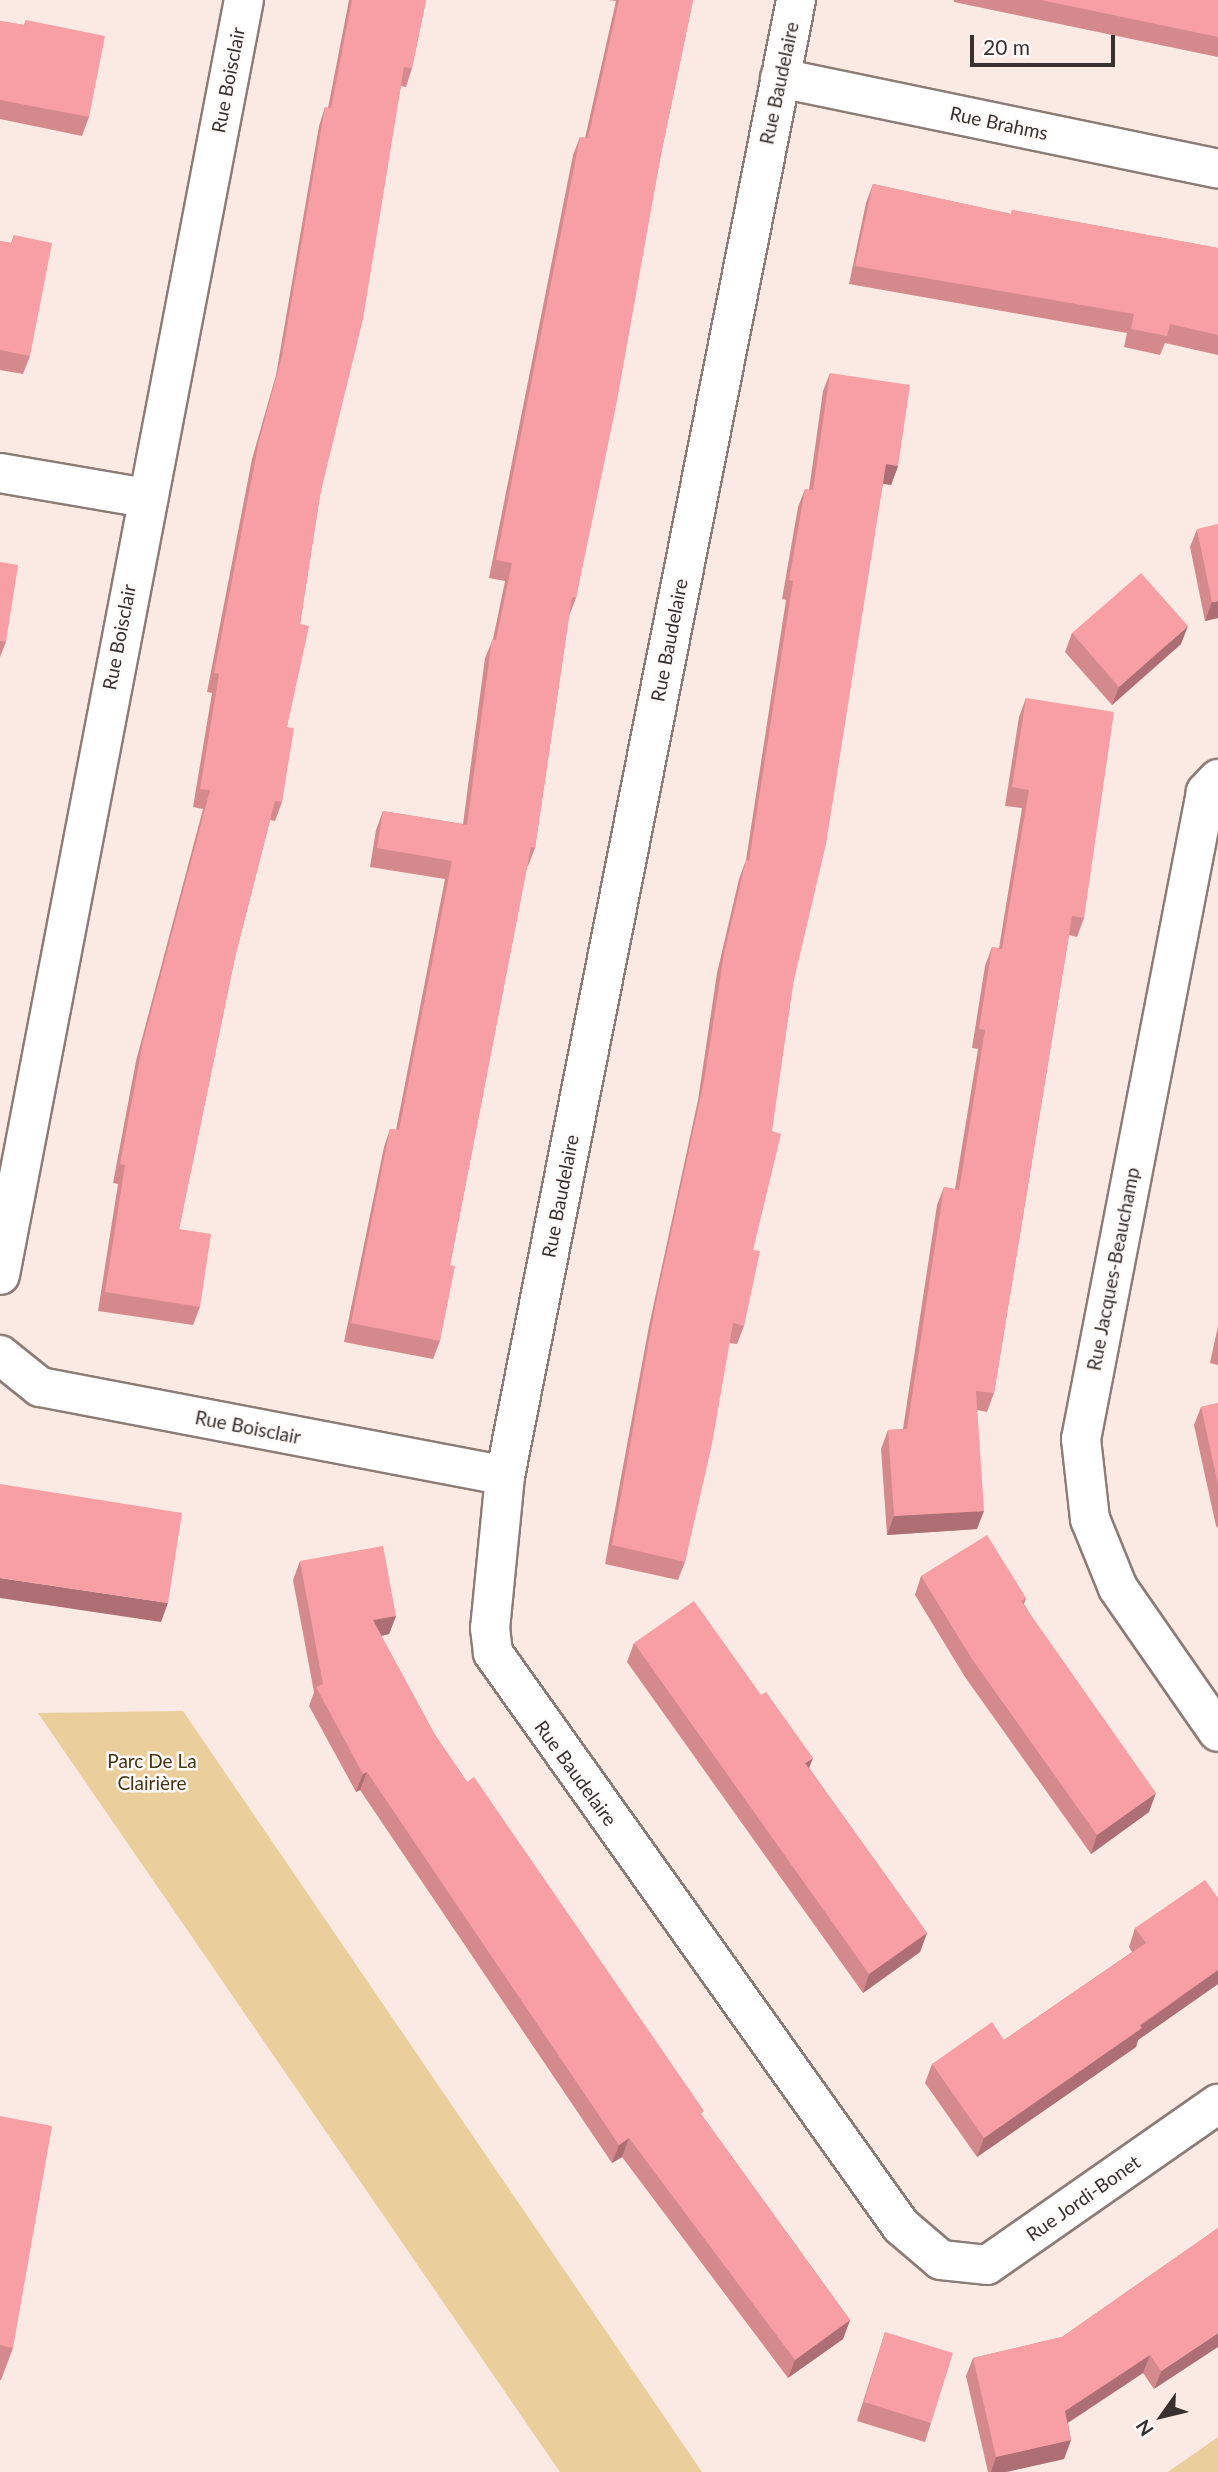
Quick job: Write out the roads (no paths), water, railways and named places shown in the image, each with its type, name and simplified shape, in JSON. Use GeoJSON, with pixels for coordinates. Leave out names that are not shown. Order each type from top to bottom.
{"type":"FeatureCollection","features":[{"type":"Feature","properties":{"kind":"street","name":"Rue Boisclair"},"geometry":{"type":"LineString","coordinates":[[0,1275],[146,498],[244,0]]}},
{"type":"Feature","properties":{"kind":"street","name":"Rue Baudelaire"},"geometry":{"type":"LineString","coordinates":[[796,0],[505,1476],[490,1628],[493,1653],[502,1670],[901,2226],[940,2260]]}},
{"type":"Feature","properties":{"kind":"street","name":"Rue Brahms"},"geometry":{"type":"LineString","coordinates":[[779,78],[1218,169]]}},
{"type":"Feature","properties":{"kind":"street"},"geometry":{"type":"LineString","coordinates":[[0,473],[146,498]]}},
{"type":"Feature","properties":{"kind":"street","name":"Rue Jacques-Beauchamp"},"geometry":{"type":"LineString","coordinates":[[1218,779],[1206,792],[1081,1439],[1090,1519],[1118,1588],[1218,1731]]}},
{"type":"Feature","properties":{"kind":"street","name":"Rue Boisclair"},"geometry":{"type":"LineString","coordinates":[[0,1355],[40,1387],[505,1476]]}},
{"type":"Feature","properties":{"kind":"street","name":"Rue Jordi-Bonet"},"geometry":{"type":"LineString","coordinates":[[940,2260],[987,2265],[1218,2104]]}},
{"type":"Feature","properties":{"kind":"park label","name":"Parc De La Clairière"},"geometry":{"type":"Point","coordinates":[152,1772]}}]}
